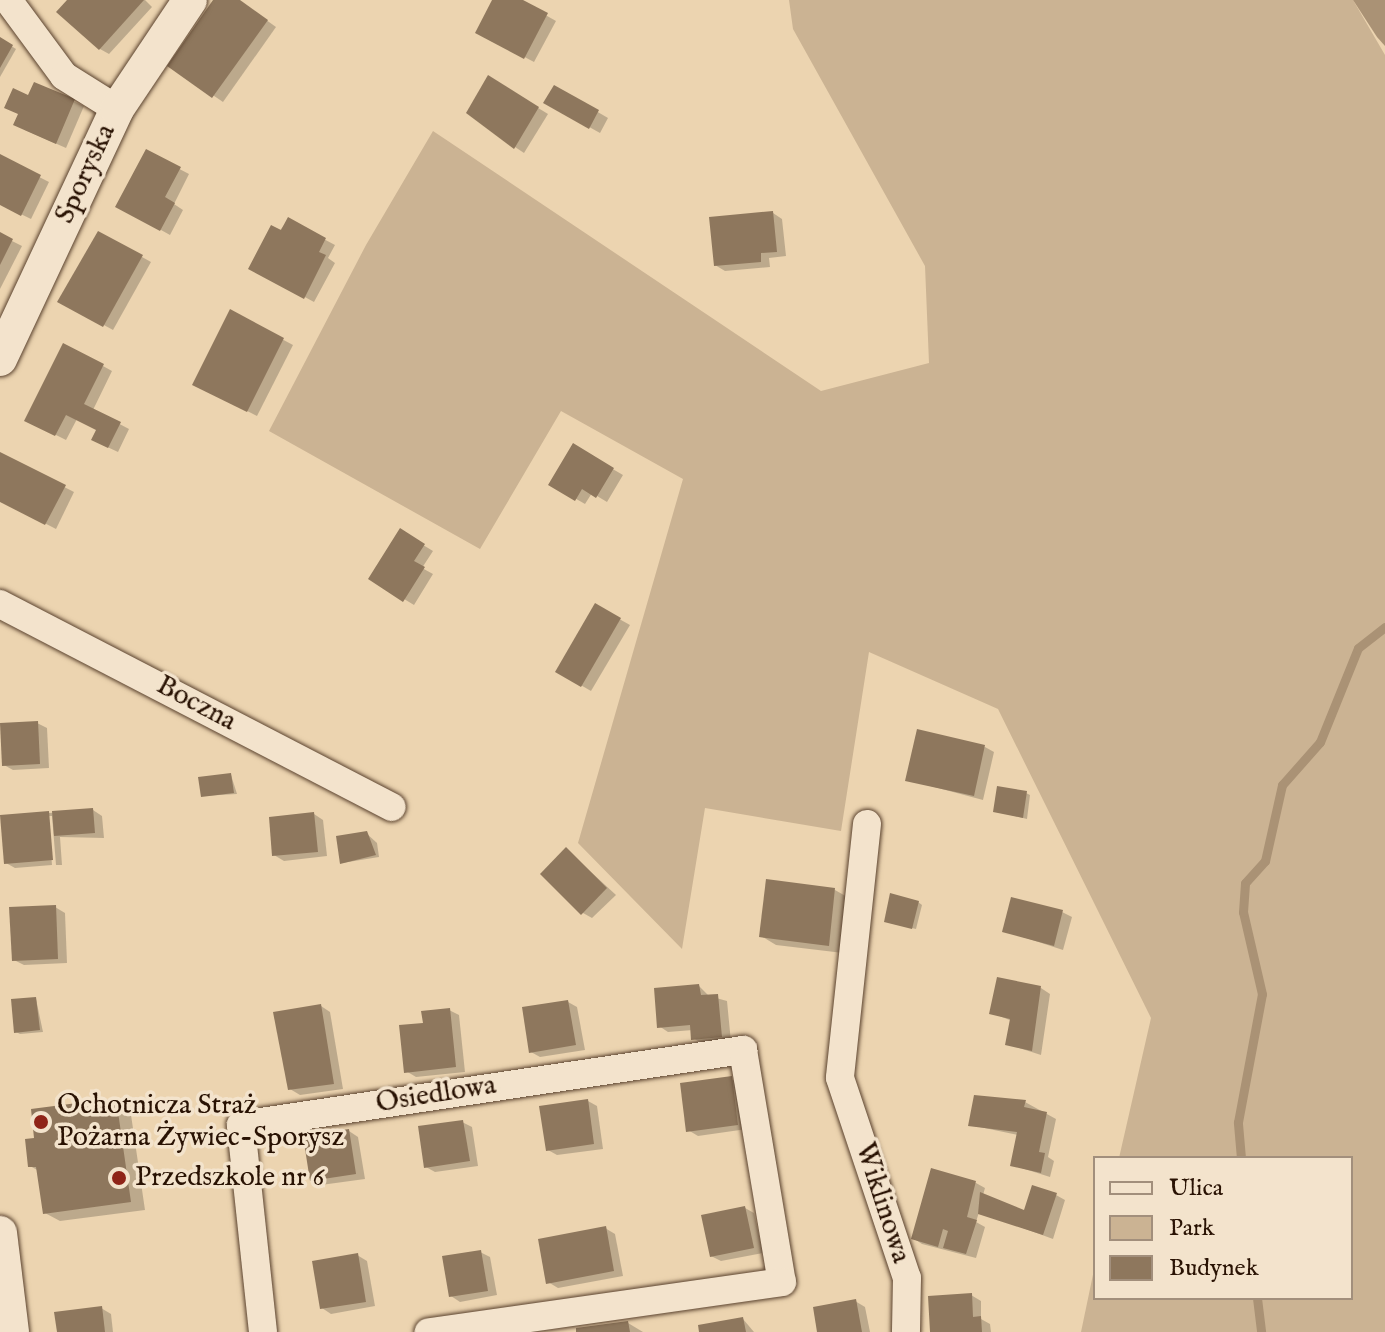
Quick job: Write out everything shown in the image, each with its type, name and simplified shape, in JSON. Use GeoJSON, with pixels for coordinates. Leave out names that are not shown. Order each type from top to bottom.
{"type":"FeatureCollection","features":[{"type":"Feature","properties":{"kind":"street"},"geometry":{"type":"LineString","coordinates":[[8,0],[64,76],[117,109]]}},
{"type":"Feature","properties":{"kind":"street","name":"Sporyska"},"geometry":{"type":"LineString","coordinates":[[0,359],[117,109],[190,0]]}},
{"type":"Feature","properties":{"kind":"street","name":"Boczna"},"geometry":{"type":"LineString","coordinates":[[0,604],[392,807]]}},
{"type":"Feature","properties":{"kind":"street","name":"Wiklinowa"},"geometry":{"type":"LineString","coordinates":[[867,824],[840,1078],[907,1278],[906,1332]]}},
{"type":"Feature","properties":{"kind":"street","name":"Osiedlowa"},"geometry":{"type":"LineString","coordinates":[[263,1332],[241,1125],[743,1050],[782,1282],[429,1332]]}},
{"type":"Feature","properties":{"kind":"street"},"geometry":{"type":"LineString","coordinates":[[0,1233],[12,1332]]}},
{"type":"Feature","properties":{"kind":"green space"},"geometry":{"type":"Polygon","coordinates":[[[789,0],[1353,0],[1385,55],[1385,1332],[1081,1332],[1093,1275],[1093,1300],[1353,1300],[1353,1156],[1119,1156],[1151,1018],[998,709],[869,652],[841,831],[705,808],[682,949],[578,843],[683,479],[561,411],[480,549],[269,431],[366,245],[433,131],[821,391],[929,363],[925,266],[793,29],[789,0]]]}},
{"type":"Feature","properties":{"kind":"shaded area"},"geometry":{"type":"Polygon","coordinates":[[[1353,0],[1385,0],[1385,46],[1377,37],[1353,0]]]}},
{"type":"Feature","properties":{"kind":"building"},"geometry":{"type":"Polygon","coordinates":[[[67,0],[144,0],[99,50],[56,12],[67,0]]]}},
{"type":"Feature","properties":{"kind":"building"},"geometry":{"type":"Polygon","coordinates":[[[213,0],[240,0],[268,20],[212,98],[167,66],[213,0]]]}},
{"type":"Feature","properties":{"kind":"building"},"geometry":{"type":"Polygon","coordinates":[[[492,0],[523,0],[548,13],[524,59],[475,33],[492,0]]]}},
{"type":"Feature","properties":{"kind":"building"},"geometry":{"type":"Polygon","coordinates":[[[0,37],[13,45],[0,68],[0,37]]]}},
{"type":"Feature","properties":{"kind":"building"},"geometry":{"type":"Polygon","coordinates":[[[488,75],[539,107],[514,149],[466,113],[488,75]]]}},
{"type":"Feature","properties":{"kind":"building"},"geometry":{"type":"Polygon","coordinates":[[[34,82],[75,99],[56,144],[13,125],[18,114],[4,108],[13,88],[28,95],[34,82]]]}},
{"type":"Feature","properties":{"kind":"building"},"geometry":{"type":"Polygon","coordinates":[[[554,85],[599,110],[589,129],[543,103],[554,85]]]}},
{"type":"Feature","properties":{"kind":"building"},"geometry":{"type":"Polygon","coordinates":[[[146,149],[181,167],[165,197],[175,203],[160,231],[115,207],[146,149]]]}},
{"type":"Feature","properties":{"kind":"building"},"geometry":{"type":"Polygon","coordinates":[[[0,154],[41,175],[21,216],[0,205],[0,154]]]}},
{"type":"Feature","properties":{"kind":"building"},"geometry":{"type":"Polygon","coordinates":[[[773,211],[777,252],[761,253],[761,262],[714,266],[709,217],[773,211]]]}},
{"type":"Feature","properties":{"kind":"building"},"geometry":{"type":"Polygon","coordinates":[[[288,217],[326,238],[319,252],[326,255],[304,299],[248,269],[271,225],[281,230],[288,217]]]}},
{"type":"Feature","properties":{"kind":"building"},"geometry":{"type":"Polygon","coordinates":[[[98,231],[143,255],[103,327],[57,302],[98,231]]]}},
{"type":"Feature","properties":{"kind":"building"},"geometry":{"type":"Polygon","coordinates":[[[0,232],[13,239],[0,265],[0,232]]]}},
{"type":"Feature","properties":{"kind":"building"},"geometry":{"type":"Polygon","coordinates":[[[230,309],[284,338],[247,412],[192,385],[230,309]]]}},
{"type":"Feature","properties":{"kind":"building"},"geometry":{"type":"Polygon","coordinates":[[[63,343],[104,364],[84,404],[121,422],[108,448],[91,440],[96,430],[66,415],[55,436],[24,421],[63,343]]]}},
{"type":"Feature","properties":{"kind":"building"},"geometry":{"type":"Polygon","coordinates":[[[573,443],[614,468],[596,498],[582,489],[575,501],[548,485],[573,443]]]}},
{"type":"Feature","properties":{"kind":"building"},"geometry":{"type":"Polygon","coordinates":[[[0,452],[66,485],[45,525],[0,502],[0,452]]]}},
{"type":"Feature","properties":{"kind":"building"},"geometry":{"type":"Polygon","coordinates":[[[400,528],[425,544],[414,561],[425,567],[403,602],[368,579],[400,528]]]}},
{"type":"Feature","properties":{"kind":"building"},"geometry":{"type":"Polygon","coordinates":[[[595,603],[621,618],[581,687],[555,672],[595,603]]]}},
{"type":"Feature","properties":{"kind":"building"},"geometry":{"type":"Polygon","coordinates":[[[38,721],[40,764],[2,766],[0,723],[38,721]]]}},
{"type":"Feature","properties":{"kind":"building"},"geometry":{"type":"Polygon","coordinates":[[[917,729],[985,745],[974,796],[905,781],[917,729]]]}},
{"type":"Feature","properties":{"kind":"building"},"geometry":{"type":"Polygon","coordinates":[[[231,773],[234,793],[201,797],[198,777],[231,773]]]}},
{"type":"Feature","properties":{"kind":"building"},"geometry":{"type":"Polygon","coordinates":[[[997,786],[1027,791],[1023,818],[993,812],[997,786]]]}},
{"type":"Feature","properties":{"kind":"building"},"geometry":{"type":"Polygon","coordinates":[[[93,808],[95,833],[54,836],[52,811],[93,808]]]}},
{"type":"Feature","properties":{"kind":"building"},"geometry":{"type":"Polygon","coordinates":[[[49,811],[53,860],[4,864],[0,815],[49,811]]]}},
{"type":"Feature","properties":{"kind":"building"},"geometry":{"type":"Polygon","coordinates":[[[314,812],[318,852],[272,856],[269,817],[314,812]]]}},
{"type":"Feature","properties":{"kind":"building"},"geometry":{"type":"Polygon","coordinates":[[[367,831],[376,855],[340,864],[336,836],[367,831]]]}},
{"type":"Feature","properties":{"kind":"building"},"geometry":{"type":"Polygon","coordinates":[[[566,847],[607,888],[581,915],[540,874],[566,847]]]}},
{"type":"Feature","properties":{"kind":"building"},"geometry":{"type":"Polygon","coordinates":[[[766,879],[835,888],[829,946],[759,937],[766,879]]]}},
{"type":"Feature","properties":{"kind":"building"},"geometry":{"type":"Polygon","coordinates":[[[890,893],[919,901],[912,929],[884,922],[890,893]]]}},
{"type":"Feature","properties":{"kind":"building"},"geometry":{"type":"Polygon","coordinates":[[[1011,897],[1063,910],[1054,946],[1002,932],[1011,897]]]}},
{"type":"Feature","properties":{"kind":"building"},"geometry":{"type":"Polygon","coordinates":[[[56,905],[58,959],[12,961],[9,907],[56,905]]]}},
{"type":"Feature","properties":{"kind":"building"},"geometry":{"type":"Polygon","coordinates":[[[997,977],[1041,986],[1032,1051],[1005,1045],[1010,1019],[989,1014],[997,977]]]}},
{"type":"Feature","properties":{"kind":"building"},"geometry":{"type":"Polygon","coordinates":[[[699,984],[701,995],[718,994],[722,1037],[691,1040],[690,1025],[657,1028],[654,988],[699,984]]]}},
{"type":"Feature","properties":{"kind":"building"},"geometry":{"type":"Polygon","coordinates":[[[36,997],[40,1030],[14,1033],[11,999],[36,997]]]}},
{"type":"Feature","properties":{"kind":"building"},"geometry":{"type":"Polygon","coordinates":[[[568,1000],[576,1045],[529,1053],[522,1007],[568,1000]]]}},
{"type":"Feature","properties":{"kind":"building"},"geometry":{"type":"Polygon","coordinates":[[[321,1004],[334,1084],[288,1090],[273,1012],[321,1004]]]}},
{"type":"Feature","properties":{"kind":"building"},"geometry":{"type":"Polygon","coordinates":[[[450,1008],[456,1067],[404,1073],[399,1025],[423,1023],[421,1011],[450,1008]]]}},
{"type":"Feature","properties":{"kind":"building"},"geometry":{"type":"Polygon","coordinates":[[[732,1076],[738,1125],[686,1132],[680,1083],[732,1076]]]}},
{"type":"Feature","properties":{"kind":"building"},"geometry":{"type":"Polygon","coordinates":[[[974,1095],[1026,1100],[1024,1107],[1047,1112],[1039,1152],[1045,1153],[1041,1173],[1010,1166],[1017,1132],[968,1126],[974,1095]]]}},
{"type":"Feature","properties":{"kind":"building"},"geometry":{"type":"Polygon","coordinates":[[[116,1098],[131,1202],[43,1214],[36,1167],[28,1167],[25,1139],[34,1138],[31,1109],[116,1098]]]}},
{"type":"Feature","properties":{"kind":"building"},"geometry":{"type":"Polygon","coordinates":[[[588,1099],[594,1144],[546,1151],[539,1106],[588,1099]]]}},
{"type":"Feature","properties":{"kind":"building"},"geometry":{"type":"Polygon","coordinates":[[[463,1120],[470,1161],[424,1168],[418,1126],[463,1120]]]}},
{"type":"Feature","properties":{"kind":"building"},"geometry":{"type":"Polygon","coordinates":[[[349,1129],[356,1174],[310,1181],[303,1136],[349,1129]]]}},
{"type":"Feature","properties":{"kind":"building"},"geometry":{"type":"Polygon","coordinates":[[[931,1168],[976,1181],[967,1217],[977,1220],[966,1254],[943,1248],[948,1231],[943,1229],[938,1247],[911,1239],[931,1168]]]}},
{"type":"Feature","properties":{"kind":"building"},"geometry":{"type":"Polygon","coordinates":[[[1032,1185],[1057,1193],[1043,1235],[978,1214],[980,1192],[1024,1210],[1032,1185]]]}},
{"type":"Feature","properties":{"kind":"building"},"geometry":{"type":"Polygon","coordinates":[[[745,1206],[754,1248],[710,1257],[701,1215],[745,1206]]]}},
{"type":"Feature","properties":{"kind":"building"},"geometry":{"type":"Polygon","coordinates":[[[606,1226],[614,1271],[546,1284],[538,1239],[606,1226]]]}},
{"type":"Feature","properties":{"kind":"building"},"geometry":{"type":"Polygon","coordinates":[[[481,1250],[488,1291],[449,1297],[442,1256],[481,1250]]]}},
{"type":"Feature","properties":{"kind":"building"},"geometry":{"type":"Polygon","coordinates":[[[358,1253],[366,1302],[320,1309],[312,1261],[358,1253]]]}},
{"type":"Feature","properties":{"kind":"building"},"geometry":{"type":"Polygon","coordinates":[[[972,1293],[973,1317],[981,1316],[982,1332],[930,1332],[928,1296],[972,1293]]]}},
{"type":"Feature","properties":{"kind":"building"},"geometry":{"type":"Polygon","coordinates":[[[856,1299],[862,1332],[817,1332],[813,1307],[856,1299]]]}},
{"type":"Feature","properties":{"kind":"building"},"geometry":{"type":"Polygon","coordinates":[[[102,1306],[105,1332],[57,1332],[54,1312],[102,1306]]]}},
{"type":"Feature","properties":{"kind":"building"},"geometry":{"type":"Polygon","coordinates":[[[743,1317],[746,1332],[699,1332],[698,1325],[743,1317]]]}},
{"type":"Feature","properties":{"kind":"building"},"geometry":{"type":"Polygon","coordinates":[[[628,1321],[630,1332],[576,1332],[576,1328],[628,1321]]]}},
{"type":"Feature","properties":{"kind":"waterway"},"geometry":{"type":"LineString","coordinates":[[1241,1156],[1238,1122],[1262,994],[1243,912],[1245,883],[1265,861],[1282,785],[1320,742],[1358,648],[1385,627]]}},
{"type":"Feature","properties":{"kind":"waterway"},"geometry":{"type":"LineString","coordinates":[[1257,1300],[1261,1332]]}},
{"type":"Feature","properties":{"kind":"place","name":"Ochotnicza Straż Pożarna Żywiec-Sporysz"},"geometry":{"type":"Point","coordinates":[41,1122]}},
{"type":"Feature","properties":{"kind":"place","name":"Przedszkole nr 6"},"geometry":{"type":"Point","coordinates":[119,1178]}}]}
